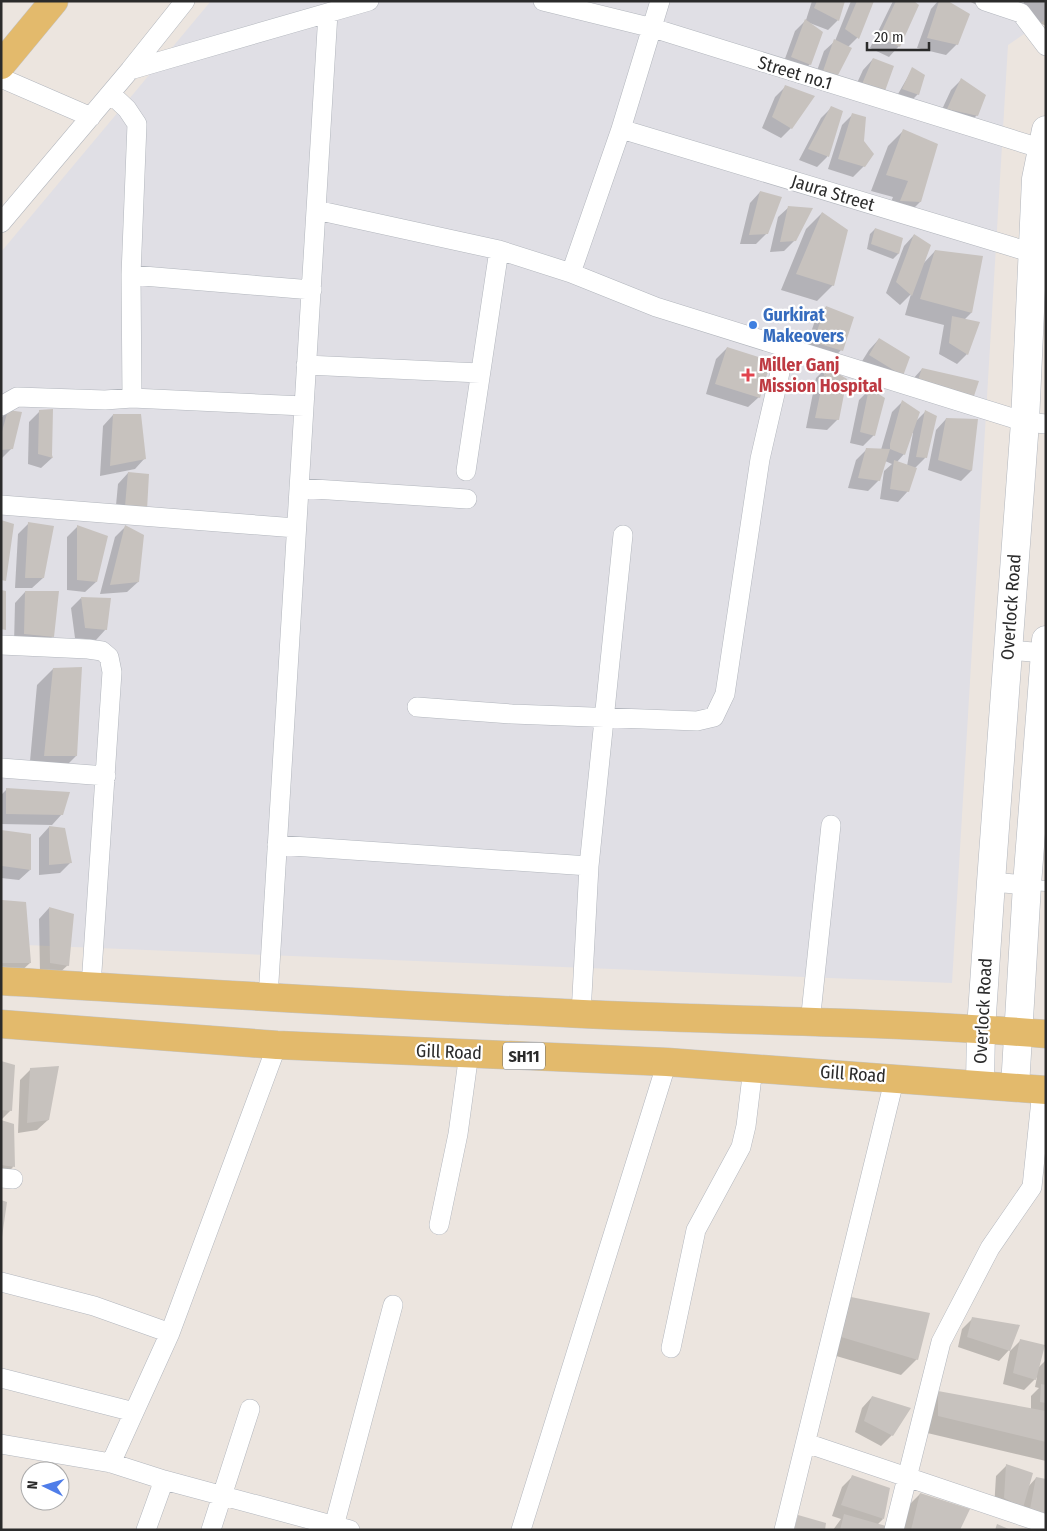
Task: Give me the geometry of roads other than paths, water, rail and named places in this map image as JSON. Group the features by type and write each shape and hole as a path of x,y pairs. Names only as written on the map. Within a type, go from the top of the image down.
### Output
{"main road":[{"path":"1,65 54,1"},
{"path":"1,981 268,998 581,1014 981,1029 1046,1034"},
{"name":"Gill Road","path":"1,1024 277,1045 667,1062 895,1077 1044,1090"}],"street":[{"path":"1,223 130,70 185,1"},
{"path":"130,70 369,1"},
{"name":"Street no.1","path":"543,1 653,28 1044,143"},
{"path":"571,273 621,128 660,1"},
{"path":"985,1 1022,7 1046,46"},
{"path":"268,998 328,13"},
{"path":"1,78 91,117"},
{"path":"110,94 128,109 137,124 131,275 132,398"},
{"name":"Jaura Street","path":"621,128 1038,255"},
{"name":"Overlock Road","path":"980,1084 981,1029 1008,650 1035,423 1038,255 1036,179 1044,143"},
{"path":"316,210 499,250 571,273 656,307 1035,423"},
{"path":"466,471 499,250"},
{"path":"131,275 312,290"},
{"path":"417,707 512,714 706,721 714,717 725,694 760,459 786,346"},
{"path":"306,365 480,373"},
{"path":"1,406 17,397 105,400 132,398 304,406"},
{"path":"299,488 467,500"},
{"path":"1,505 296,528"},
{"path":"581,1014 589,866 623,535"},
{"name":"Overlock Road","path":"1015,1087 1018,1032 1036,885 1046,640"},
{"path":"1,650 1,645 88,649 102,651 109,656 112,672 91,986"},
{"path":"1008,650 1045,653"},
{"path":"1,768 106,776"},
{"path":"810,1023 831,825"},
{"path":"277,844 589,866"},
{"path":"991,882 1036,885"},
{"path":"111,1463 170,1332 277,1045"},
{"path":"439,1226 458,1134 469,1053"},
{"path":"521,1530 667,1062"},
{"path":"671,1348 696,1230 741,1146 746,1126 753,1068"},
{"path":"784,1530 895,1077"},
{"path":"894,1530 941,1342 990,1248 1032,1186 1044,1090"},
{"path":"1,1282 94,1306 170,1332"},
{"path":"1,1444 111,1463 164,1480 339,1528 393,1305"},
{"path":"1,1378 134,1412"},
{"path":"211,1530 250,1410"},
{"path":"806,1443 1046,1524"},
{"path":"146,1530 164,1480"}],"place":[{"name":"Gurkirat Makeovers","path":"753,325"},
{"name":"Miller Ganj Mission Hospital","path":"748,375"}]}
